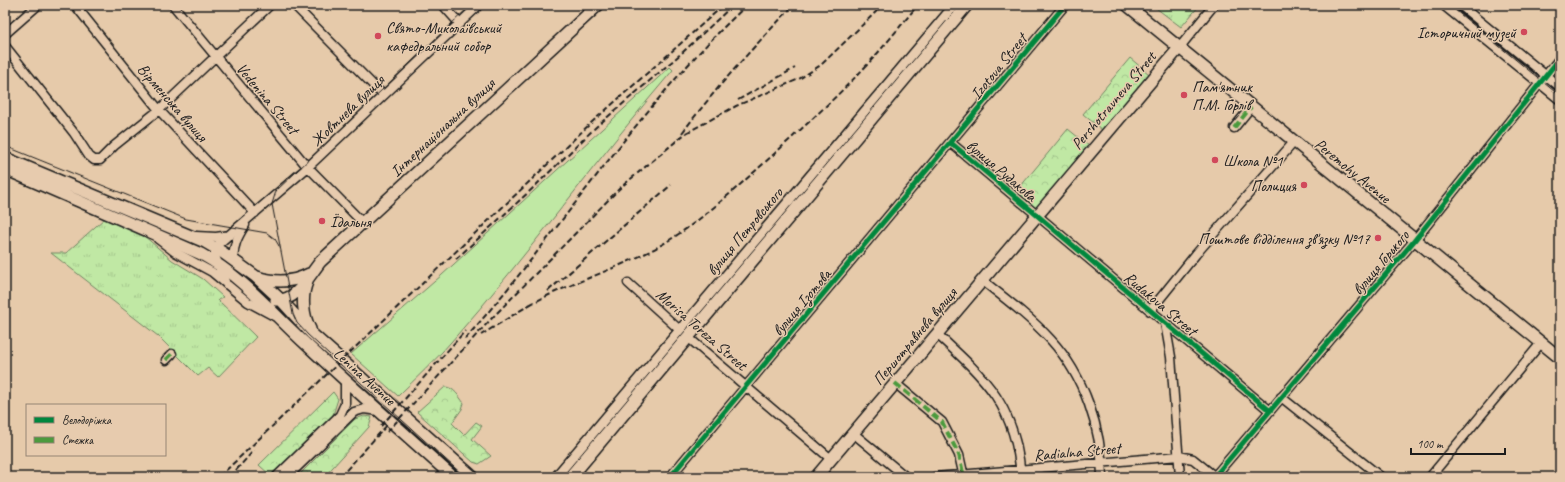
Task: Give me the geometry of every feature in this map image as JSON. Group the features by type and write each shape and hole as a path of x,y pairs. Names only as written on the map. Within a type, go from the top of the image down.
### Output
{"main road":[{"name":"Інтернаціональна вулиця","path":"281,300 296,294 310,274 362,222 598,5"},
{"name":"вулиця Петровського","path":"571,477 684,334 956,5"},
{"name":"вулиця Петровського","path":"557,477 684,334 967,5"},
{"name":"Peremohy Avenue","path":"1127,5 1414,241 1560,358"},
{"name":"Pershotravneva Street","path":"1036,216 1179,48"},
{"name":"Lenina Avenue","path":"5,158 188,235 215,248 234,260 255,276 281,300 312,334 473,477"},
{"name":"Lenina Avenue","path":"5,169 202,254 219,265 258,296 345,380 453,477"},
{"name":"Першотравнева вулиця","path":"816,477 1036,216"},
{"name":"Інтернаціональна вулиця","path":"255,276 269,281 294,281 310,274"},
{"name":"Lenina Avenue","path":"310,274 305,286 304,313 312,334"},
{"path":"284,321 280,309 281,300 284,291 294,281"},
{"path":"258,296 281,300"}],"street":[{"path":"5,34 38,5"},
{"name":"Вірменська вулиця","path":"74,5 159,110 252,216"},
{"name":"Vedenina Street","path":"173,5 308,167 362,222"},
{"path":"5,46 59,114 89,156 94,160 100,160 114,146 159,110 214,56 270,5"},
{"path":"294,5 383,95"},
{"path":"443,5 460,23"},
{"name":"Жовтнева вулиця","path":"215,248 233,234 308,167 479,5"},
{"name":"Izotova Street","path":"951,143 1065,5"},
{"name":"Pershotravneva Street","path":"1179,48 1214,5"},
{"path":"1444,5 1560,100"},
{"path":"1460,5 1560,87"},
{"name":"вулиця Горького","path":"1214,477 1269,410 1414,241 1560,58"},
{"path":"1234,128 1251,107"},
{"path":"1150,311 1196,254 1294,142"},
{"name":"вулиця Рудакова","path":"951,143 1036,216"},
{"name":"вулиця Ізотова","path":"670,477 951,143"},
{"path":"234,260 233,253 235,244 252,216"},
{"name":"Rudakova Street","path":"1036,216 1269,410"},
{"path":"146,230 175,252 212,272 255,307 284,321"},
{"path":"188,235 216,237 233,234"},
{"path":"215,248 215,256 226,284"},
{"path":"982,280 1023,313 1051,340 1064,356 1087,399 1099,436 1102,477"},
{"name":"Morisa Toreza Street","path":"628,283 684,334 831,459"},
{"name":"Rudakova Street","path":"1165,323 1171,357 1180,477"},
{"path":"936,334 975,369 988,383 1007,416 1014,436 1020,473"},
{"path":"1430,477 1541,342"},
{"path":"276,477 340,414 345,404 345,380"},
{"path":"895,383 942,422 959,455 964,476"},
{"path":"1281,397 1381,477"},
{"path":"286,477 354,412 364,409 381,412"},
{"path":"853,433 906,477"},
{"name":"Radialna Street","path":"935,477 1020,473 1102,462 1179,456 1193,459 1214,477"}],"green space":[{"path":"1152,5 1200,5 1181,27"},
{"path":"1130,58 1149,74 1102,130 1083,114"},
{"path":"670,67 673,70 480,309 432,363 398,396 351,354 442,275"},
{"path":"1068,129 1089,146 1035,210 1015,193"},
{"path":"105,218 143,235 172,260 203,279 223,297 218,300 256,337 218,377 208,368 198,376 158,336 51,253 66,253"},
{"path":"445,387 454,390 464,403 462,409 452,423 464,435 476,422 482,426 472,439 491,456 479,464 473,462 417,412"},
{"path":"333,392 338,399 332,418 271,476 259,465"},
{"path":"364,416 372,417 369,427 324,477 297,477 355,419"}],"tram line":[{"path":"465,477 308,335 297,323 293,314 272,204 276,191 471,5"},
{"path":"562,477 960,5"},
{"path":"1449,5 1560,96"},
{"path":"5,146 186,219 267,233 275,239 279,246"}],"railway":[{"path":"219,477 591,123 724,5"},
{"path":"456,259 532,189 596,127 683,52 733,5"},
{"path":"465,339 535,255 636,125 708,43 747,5"},
{"path":"682,133 708,100 764,36 794,5"},
{"path":"387,432 493,317 621,187 686,133 736,106 799,79 821,65 883,5"},
{"path":"529,305 564,288 637,258 671,239 695,222 740,185 802,129 872,59 918,5"},
{"path":"738,100 795,68"},
{"path":"548,291 671,185"},
{"path":"481,335 534,302"},
{"path":"381,426 465,331"},
{"path":"340,477 388,424"},
{"path":"230,477 254,450"}],"marked path":[{"path":"1234,128 1251,107"},
{"path":"166,360 172,354"},
{"path":"895,383 942,422 959,455 964,477"}],"cycle path":[{"path":"670,477 1065,5"},
{"path":"1214,477 1414,241 1560,58"},
{"path":"951,143 1269,410"}],"place":[{"name":"Історичний музей","path":"1524,32"},
{"name":"Свято-Миколаївський кафедральний собор","path":"378,36"},
{"name":"Пам'ятник П.М. Горлів","path":"1184,95"},
{"name":"Школа №1","path":"1215,160"},
{"name":"Полиция","path":"1304,185"},
{"name":"Їдальня","path":"322,221"},
{"name":"Поштове відділення зв'язку №17","path":"1378,238"}]}
